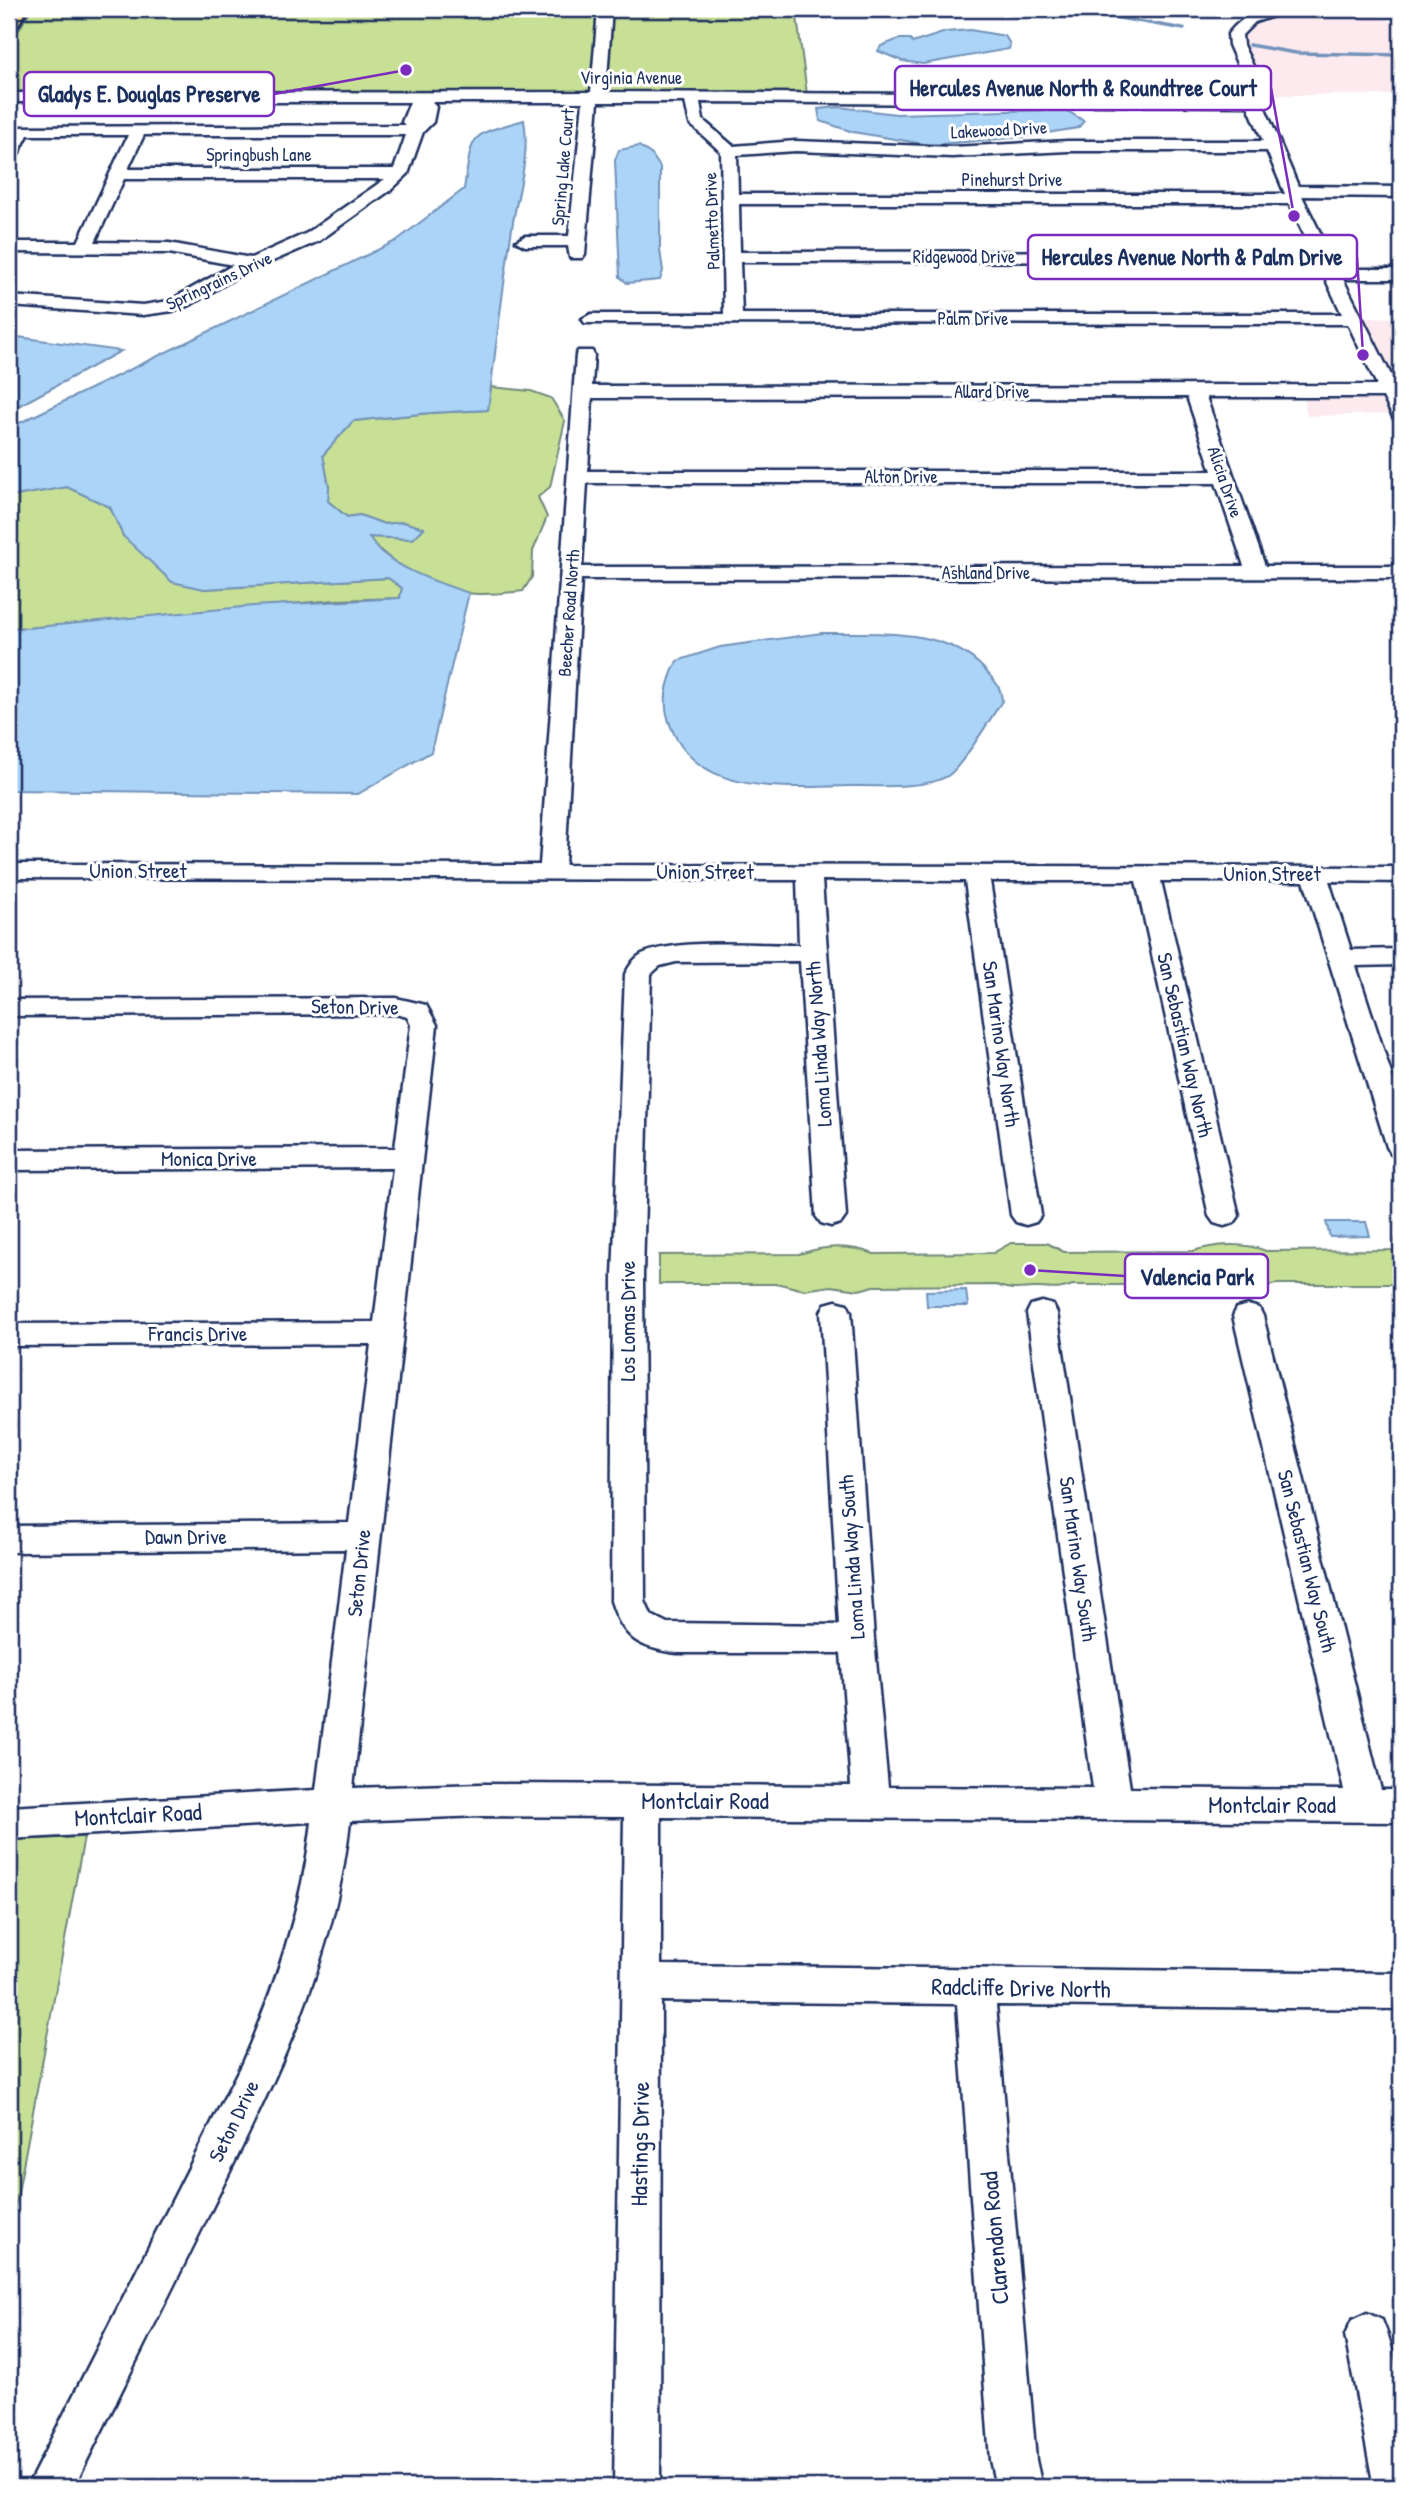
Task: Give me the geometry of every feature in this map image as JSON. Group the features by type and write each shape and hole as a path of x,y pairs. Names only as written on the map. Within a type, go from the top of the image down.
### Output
{"main road":[{"path":"9,24 18,9"}],"street":[{"name":"Spring Lake Court","path":"525,241 577,247 605,9"},
{"path":"1221,28 1230,19 1252,9"},
{"path":"1254,101 1258,93 1236,45 1235,34 1250,19 1281,9"},
{"path":"1219,45 1242,93 1254,101 1293,195 1354,319 1395,391 1401,415"},
{"name":"Virginia Avenue","path":"9,97 1115,97 1254,101"},
{"path":"400,174 416,130 425,122 428,107 422,97"},
{"name":"Palmetto Drive","path":"692,97 695,121 729,151 733,319"},
{"path":"9,157 23,130 416,130"},
{"path":"84,248 138,130"},
{"name":"Lakewood Drive","path":"729,151 796,146 860,146 951,152 1056,146 1271,146"},
{"name":"Springbush Lane","path":"118,174 400,174"},
{"name":"Springrains Drive","path":"9,301 128,310 160,309 184,301 230,273 313,237 400,174"},
{"name":"Pinehurst Drive","path":"729,199 1401,192"},
{"path":"9,247 169,248 253,264"},
{"name":"Ridgewood Drive","path":"732,257 1323,256"},
{"path":"1332,274 1401,274"},
{"name":"Palm Drive","path":"591,319 1354,319"},
{"name":"Beecher Road North","path":"552,871 585,355"},
{"name":"Allard Drive","path":"583,392 1395,391"},
{"name":"Alicia Drive","path":"1195,392 1257,573"},
{"name":"Alton Drive","path":"578,477 1224,477"},
{"name":"Ashland Drive","path":"572,573 1401,572"},
{"name":"Union Street","path":"9,871 1401,874"},
{"name":"Loma Linda Way North","path":"809,873 812,953 831,1216"},
{"name":"San Marino Way North","path":"976,873 1026,1215"},
{"name":"San Sebastian Way North","path":"1147,874 1224,1216"},
{"path":"1314,874 1401,1147"},
{"name":"Los Lomas Drive","path":"812,953 664,955 643,966 638,974 628,1276 628,1601 632,1617 641,1629 657,1636 677,1639 857,1639"},
{"path":"1340,958 1401,957"},
{"name":"Seton Drive","path":"9,1008 408,1008 417,1011 424,1025 326,1865 307,1945 285,2010 256,2077 50,2487"},
{"name":"Monica Drive","path":"9,1160 409,1158"},
{"name":"Loma Linda Way South","path":"836,1312 857,1639 871,1802"},
{"name":"San Marino Way South","path":"1042,1313 1114,1804"},
{"name":"San Sebastian Way South","path":"1248,1316 1383,1805"},
{"name":"Francis Drive","path":"9,1335 387,1333"},
{"name":"Dawn Drive","path":"9,1539 363,1536"},
{"name":"Montclair Road","path":"9,1823 333,1805 481,1800 1383,1805"},
{"name":"Hastings Drive","path":"637,2487 643,1801"},
{"name":"Radcliffe Drive North","path":"642,1983 1401,1991"},
{"name":"Clarendon Road","path":"975,1988 1013,2460 1019,2487"},
{"path":"1367,2335 1397,2487"}],"shaded area":[{"path":"1291,9 1364,9 1401,26 1401,95 1263,95 1240,39 1243,30 1275,13"},
{"path":"1360,317 1401,318 1401,387 1395,388"},
{"path":"1303,395 1384,395 1394,414 1307,416"}],"green space":[{"path":"31,9 796,9 807,94 9,93 9,47"},
{"path":"491,387 531,391 551,398 565,421 550,487 538,497 547,517 533,551 532,577 523,591 474,594 441,585 413,572 377,547 369,537 412,539 423,528 403,522 384,524 360,515 347,517 328,501 329,487 323,455 353,421 488,410"},
{"path":"67,487 110,507 123,536 204,589 388,578 402,588 400,598 335,600 27,628 9,627 9,497"},
{"path":"1401,1235 1401,1284 1276,1284 1239,1288 1202,1285 1073,1285 1057,1289 1015,1289 996,1285 874,1286 859,1290 831,1286 804,1290 780,1284 659,1284 659,1255 799,1254 836,1247 874,1254 993,1253 1011,1243 1047,1243 1064,1252 1193,1251 1230,1245 1249,1246 1266,1251 1396,1250 1395,1240"},
{"path":"84,1837 12,2225 9,2225 9,1840"}],"water":[{"path":"970,30 1005,36 1010,44 1009,49 923,64 902,61 878,51 881,46 899,39 910,39 912,43 946,32"},
{"path":"839,107 896,114 1049,110 1069,112 1084,121 1078,128 1022,137 930,145 853,132 820,121 818,109"},
{"path":"524,120 525,158 509,245 488,410 353,421 323,455 329,487 328,501 347,517 360,515 384,524 403,522 424,528 413,539 369,537 387,557 414,572 469,593 431,752 358,794 9,790 9,627 27,628 253,606 400,598 402,588 388,578 204,589 172,582 123,536 110,507 67,487 9,497 9,428 396,241 464,189 469,156 476,139 492,129"},
{"path":"639,146 652,155 660,167 660,250 663,271 660,280 627,283 620,277 615,160 619,150"},
{"path":"18,337 121,351 9,411 9,347"},
{"path":"822,633 909,635 950,646 969,656 985,670 999,688 1002,701 955,770 928,783 901,786 799,787 747,783 723,777 702,766 684,750 671,727 666,710 668,686 677,661 720,647"},
{"path":"1326,1222 1366,1222 1370,1236 1330,1237"},
{"path":"966,1290 968,1306 927,1306 926,1291"}],"waterway":[{"path":"1067,9 1184,29"},
{"path":"1249,45 1296,53 1401,55"}],"place":[{"name":"Gladys E. Douglas Preserve","path":"406,70"},
{"name":"Hercules Avenue North & Roundtree Court","path":"1294,216"},
{"name":"Hercules Avenue North & Palm Drive","path":"1363,355"},
{"name":"Valencia Park","path":"1030,1270"}]}
